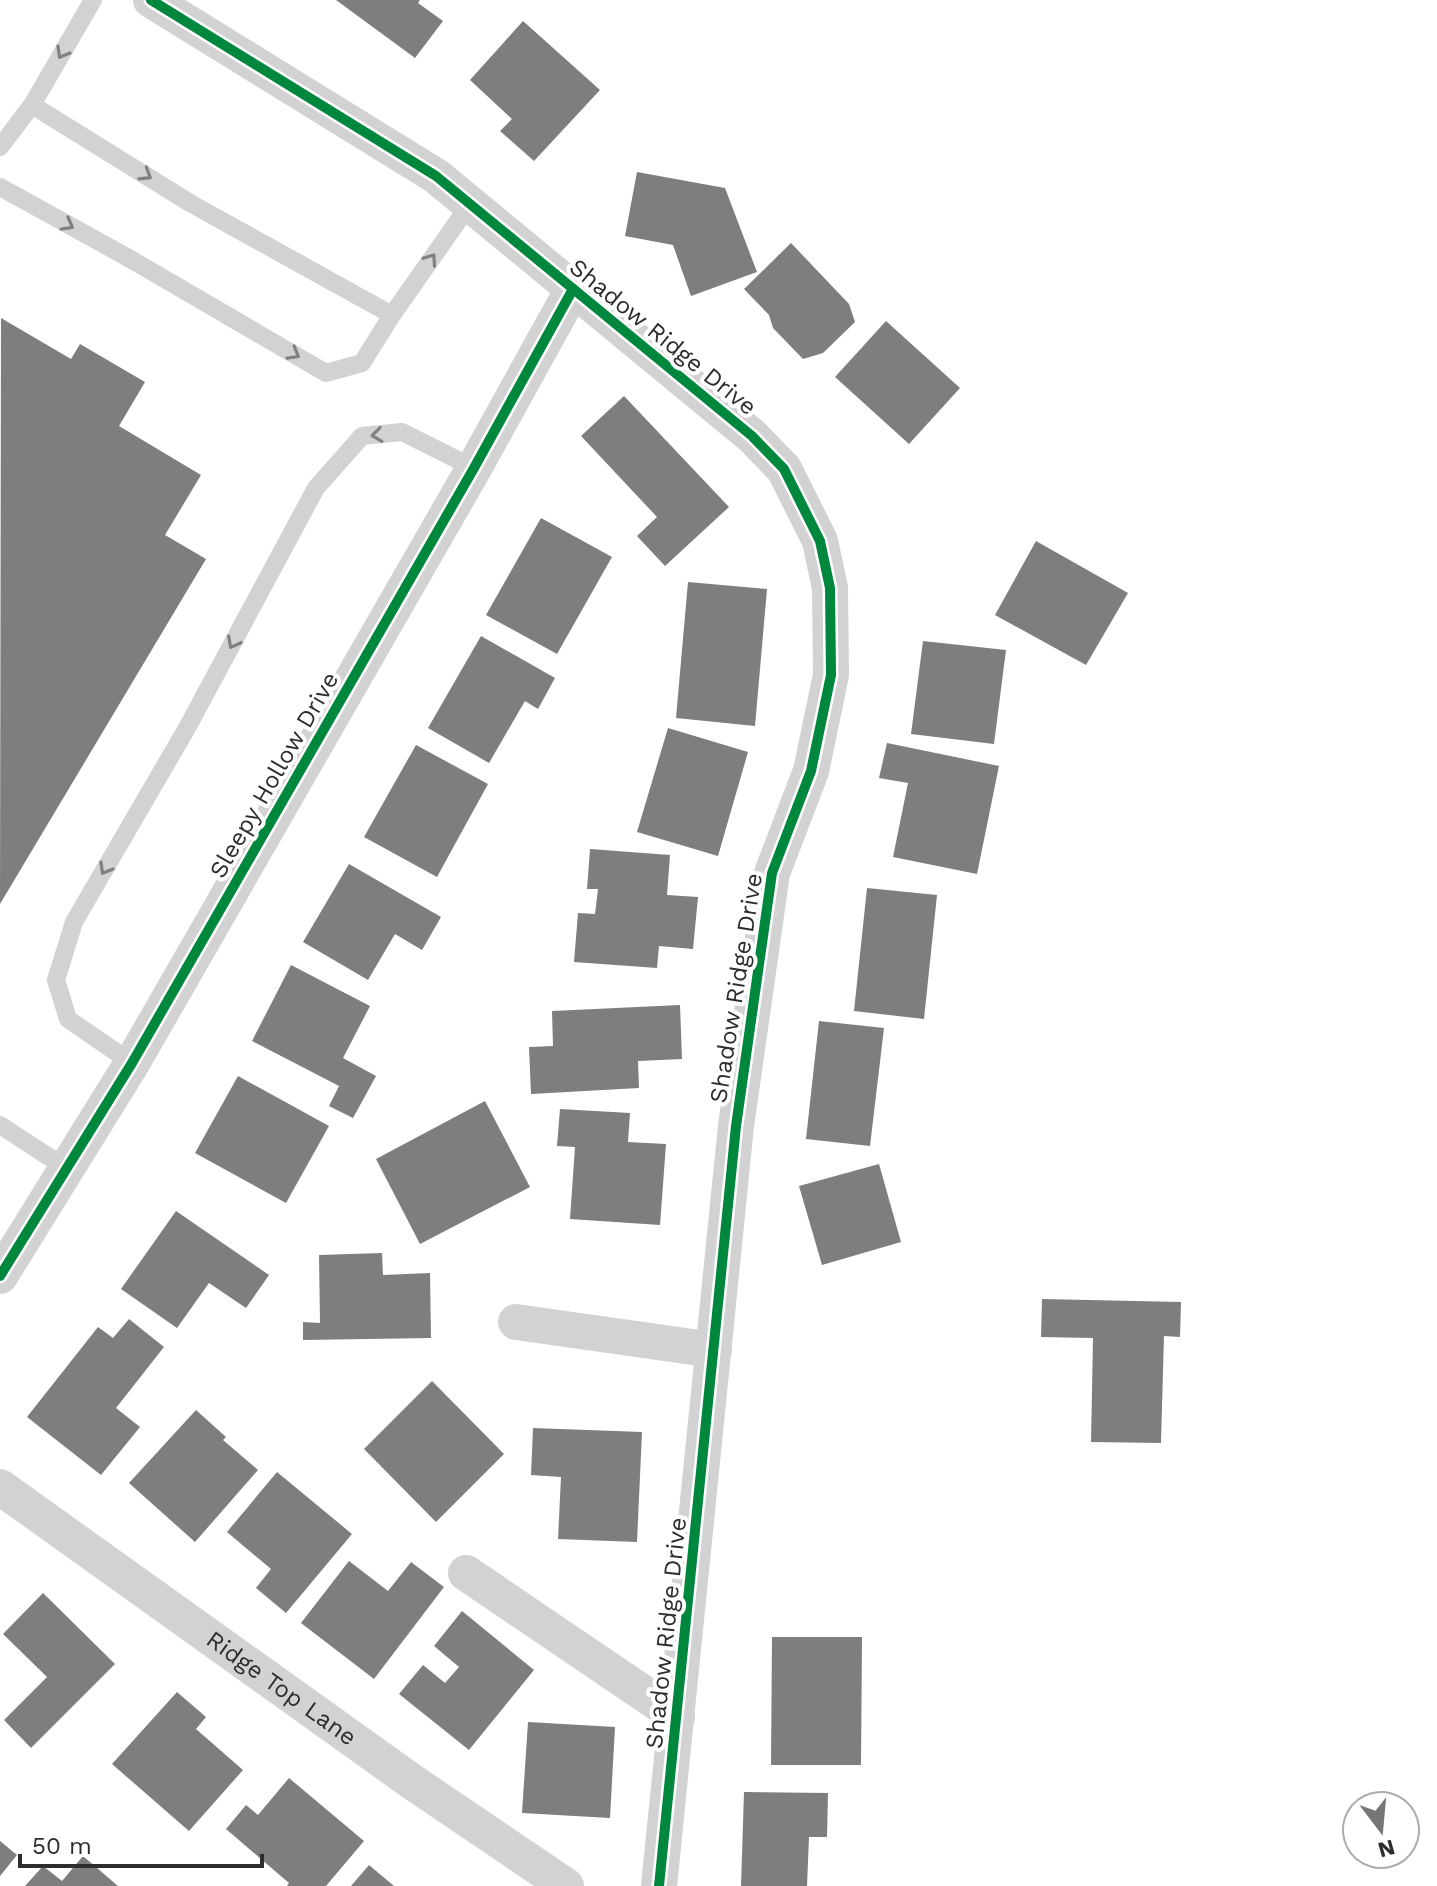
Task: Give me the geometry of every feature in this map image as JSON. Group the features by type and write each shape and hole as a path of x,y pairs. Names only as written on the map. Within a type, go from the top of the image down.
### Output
{"street":[{"name":"Shadow Ridge Drive","path":"151,0 436,176 752,436 784,469 820,541 830,588 831,675 811,771 772,873 736,1126 659,1886"},
{"name":"Sleepy Hollow Drive","path":"0,1276 132,1063 474,468 573,289"},
{"path":"516,1322 714,1350"},
{"name":"Ridge Top Lane","path":"0,1487 411,1781 566,1886"},
{"path":"466,1573 677,1716"}],"lane":[{"path":"0,147 32,105 93,0"},
{"path":"32,105 190,203 392,315"},
{"path":"0,187 326,373 362,363 470,204"},
{"path":"132,1063 68,1019 56,980 74,922 187,728 316,488 362,436 402,432 474,468"},
{"path":"0,1125 66,1168"}],"building":[{"path":"336,0 420,0 418,3 443,21 415,58"},
{"path":"523,21 600,90 534,161 500,131 512,119 470,80"},
{"path":"637,172 725,188 757,272 691,296 673,245 625,236"},
{"path":"791,243 849,304 855,322 823,353 803,359 773,328 769,315 744,289"},
{"path":"1,318 71,359 80,344 145,382 119,426 201,475 165,535 206,559 0,904"},
{"path":"886,321 960,388 909,444 835,377"},
{"path":"624,396 729,507 665,566 637,536 657,517 581,436"},
{"path":"541,518 612,557 557,654 486,615"},
{"path":"1036,541 1128,593 1086,665 995,615"},
{"path":"688,582 767,589 755,726 676,718"},
{"path":"481,636 555,678 538,709 525,701 489,763 428,728"},
{"path":"923,641 1006,650 994,744 911,734"},
{"path":"668,728 748,752 718,856 637,832"},
{"path":"887,743 999,766 977,874 893,857 908,783 879,778"},
{"path":"416,745 488,784 437,877 364,837"},
{"path":"590,849 670,855 667,895 698,897 693,949 659,946 657,968 574,962 578,913 595,914 598,889 587,889"},
{"path":"349,864 441,917 422,950 395,934 368,980 303,942"},
{"path":"867,888 937,895 924,1019 854,1011"},
{"path":"291,965 370,1006 343,1058 376,1076 353,1118 329,1106 339,1086 252,1041"},
{"path":"680,1005 682,1059 638,1061 639,1088 531,1094 529,1047 553,1046 552,1011"},
{"path":"819,1021 884,1028 870,1146 806,1139"},
{"path":"238,1076 329,1126 286,1203 195,1153"},
{"path":"485,1101 530,1187 420,1244 376,1159"},
{"path":"560,1109 630,1113 628,1142 666,1144 660,1225 570,1219 575,1147 557,1146"},
{"path":"879,1164 901,1242 822,1265 799,1186"},
{"path":"176,1211 269,1275 246,1308 209,1283 177,1328 121,1289"},
{"path":"382,1253 383,1275 430,1273 431,1338 303,1340 303,1322 320,1323 319,1255"},
{"path":"1042,1299 1181,1302 1180,1337 1164,1336 1161,1443 1091,1442 1093,1338 1041,1337"},
{"path":"129,1319 164,1347 116,1408 140,1427 101,1475 27,1417 98,1327 113,1338"},
{"path":"432,1381 504,1454 436,1522 364,1449"},
{"path":"196,1410 226,1437 223,1440 258,1470 195,1542 129,1483"},
{"path":"533,1428 642,1432 637,1542 558,1539 561,1477 531,1475"},
{"path":"277,1472 352,1534 286,1613 256,1588 271,1569 227,1532"},
{"path":"349,1561 388,1591 411,1562 444,1587 374,1679 301,1623"},
{"path":"43,1593 115,1664 31,1748 4,1720 47,1677 3,1634"},
{"path":"462,1611 534,1670 469,1750 399,1694 423,1665 445,1683 459,1667 434,1646"},
{"path":"772,1637 862,1637 861,1765 771,1765"},
{"path":"177,1692 206,1717 196,1729 243,1770 189,1831 112,1764"},
{"path":"528,1722 615,1727 610,1818 522,1813"},
{"path":"289,1778 364,1841 326,1886 287,1886 289,1883 226,1829 246,1805 258,1815"},
{"path":"744,1792 828,1793 827,1837 809,1837 807,1886 741,1886"},
{"path":"0,1841 17,1855 0,1876"},
{"path":"83,1856 118,1886 25,1886 43,1866 62,1881"},
{"path":"369,1865 394,1886 351,1886"}],"cycle path":[{"path":"151,0 436,176 752,436 784,469 820,541 830,588 831,675 811,771 772,873 736,1126 659,1886"},
{"path":"0,1276 132,1063 474,468 573,289"}]}
